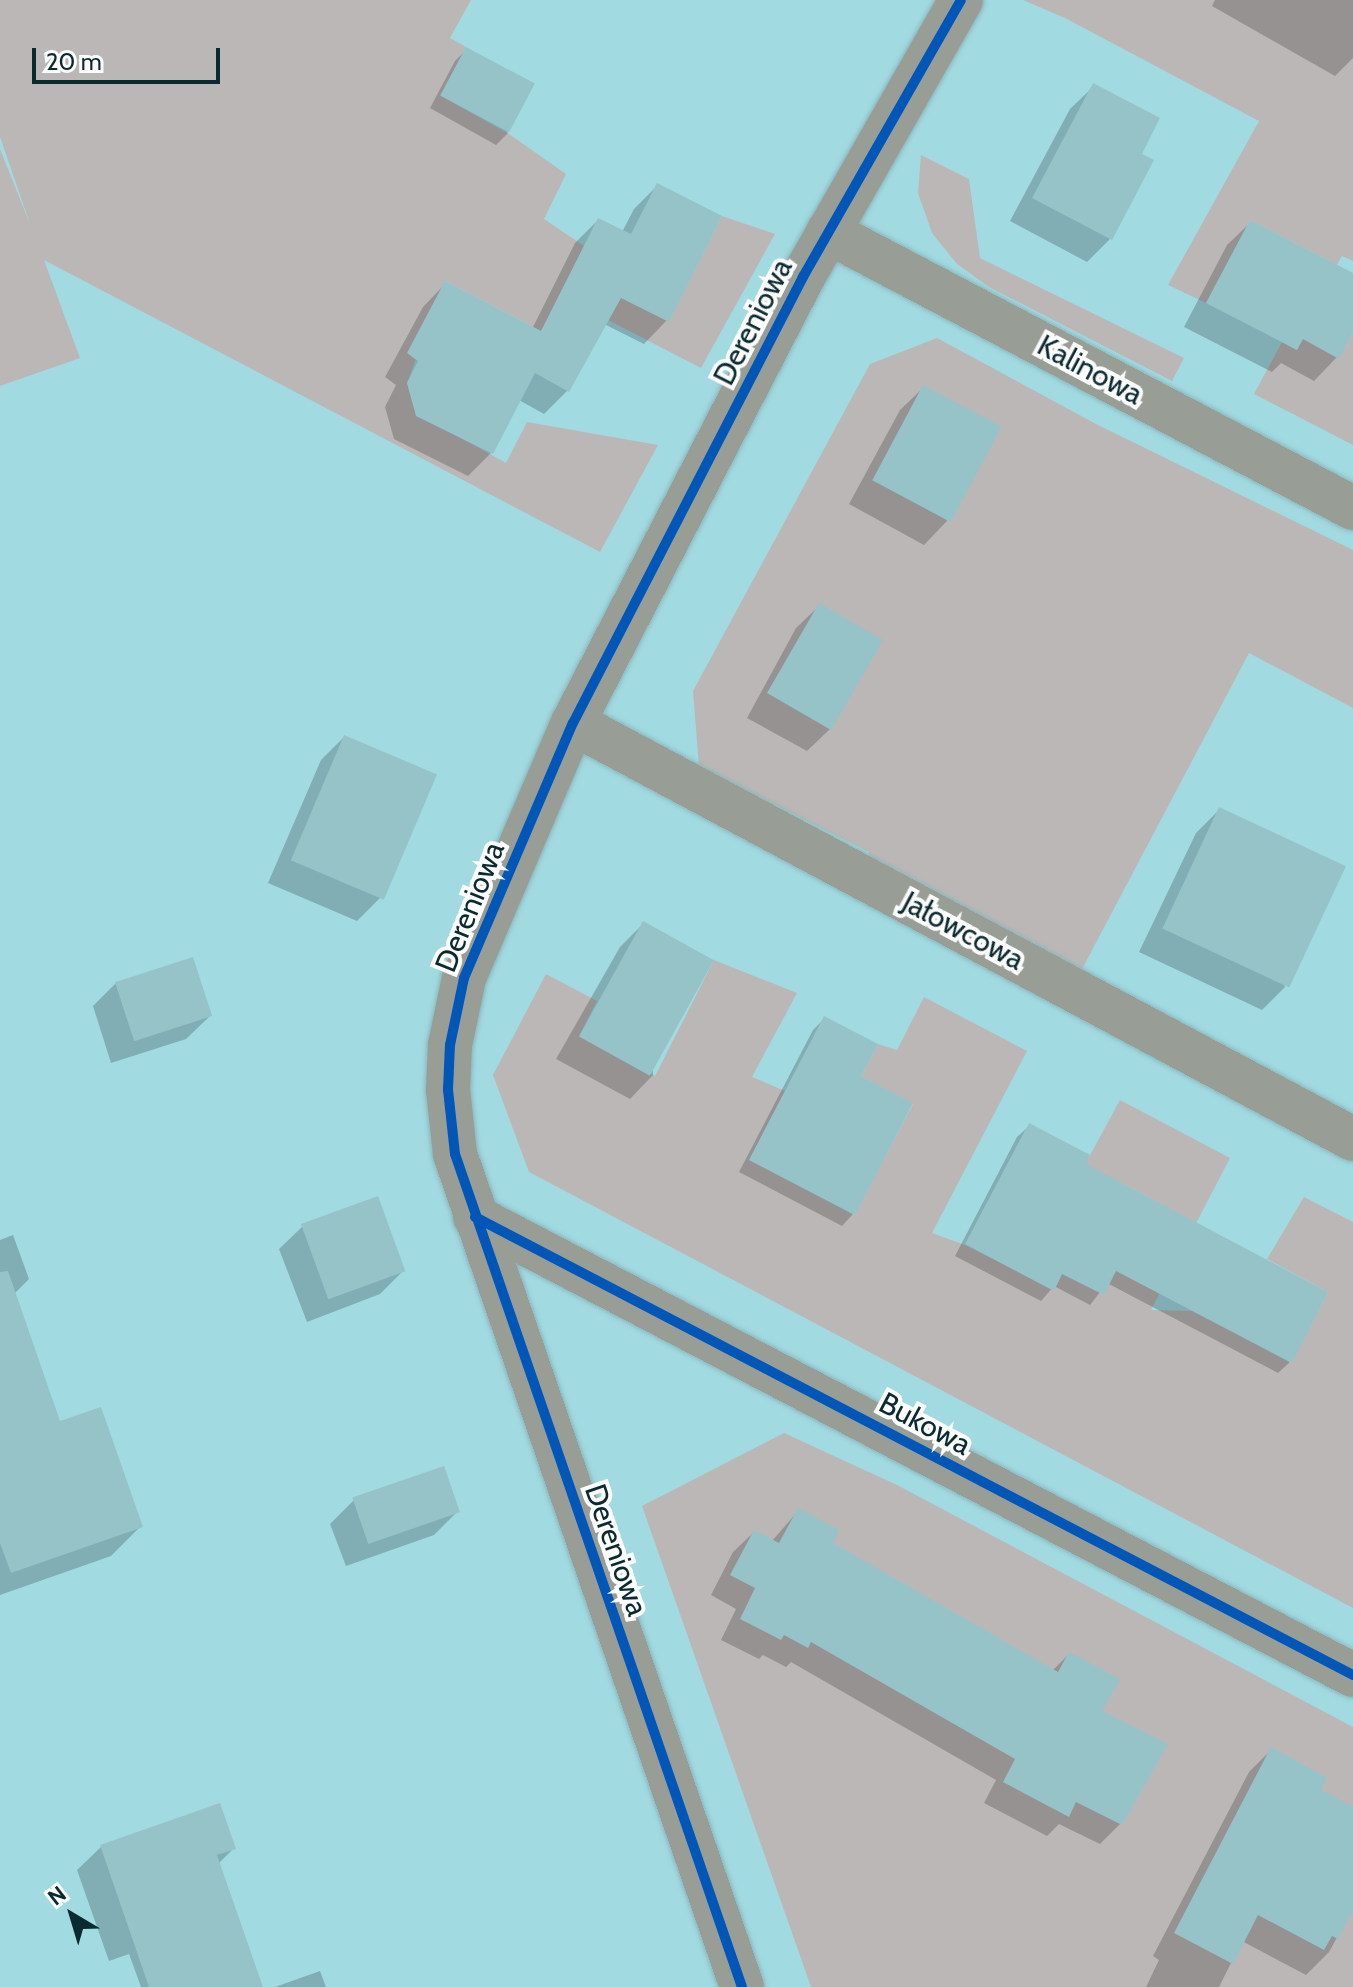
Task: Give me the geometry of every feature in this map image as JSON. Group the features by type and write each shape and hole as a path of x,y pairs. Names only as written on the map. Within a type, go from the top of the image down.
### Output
{"street":[{"name":"Dereniowa","path":"742,1987 455,1154 448,1090 450,1045 464,978 573,723 828,232 961,0"},
{"name":"Kalinowa","path":"828,232 1353,508"},
{"name":"Jałowcowa","path":"573,723 1353,1139"},
{"name":"Bukowa","path":"475,1217 1353,1675"}],"shaded area":[{"path":"0,0 471,0 450,38 466,47 441,96 509,134 566,174 544,219 584,246 571,273 669,321 722,216 775,234 701,368 606,319 589,356 445,281 407,383 416,413 506,463 527,422 658,445 600,552 44,260 80,358 0,386 0,149 30,224 0,137"},
{"path":"1023,0 1353,0 1353,261 1342,256 1337,265 1250,220 1206,303 1168,285 1259,121 1065,18"},
{"path":"921,155 969,179 980,258 1184,358 1172,381 989,287 957,264 932,233 918,193"},
{"path":"1353,332 1353,445 1254,394 1282,342 1296,350 1303,339 1339,358"},
{"path":"937,338 1096,424 1353,550 1353,708 1249,653 1080,973 868,858 869,852 699,767 693,691 870,364"},
{"path":"714,960 797,993 752,1077 785,1091 749,1160 854,1215 913,1104 861,1076 878,1044 897,1050 924,997 1027,1051 932,1233 965,1245 1054,1290 1062,1274 1117,1268 1154,1200 1120,1182 1082,1170 1120,1100 1230,1158 1151,1310 1192,1311 1291,1363 1328,1292 1267,1259 1304,1197 1353,1222 1353,1608 529,1172 493,1075 546,974 597,1001 579,1036 655,1076"},
{"path":"784,1433 897,1485 1353,1727 1353,1987 811,1987 642,1506"}],"building":[{"path":"466,47 535,84 509,132 440,96"},
{"path":"1093,83 1160,118 1142,154 1154,160 1112,240 1032,198"},
{"path":"657,183 722,216 669,322 621,298 569,392 535,373 493,454 416,416 407,383 418,361 407,353 445,281 541,331 598,218 631,234"},
{"path":"1250,220 1353,273 1353,332 1339,359 1303,339 1297,350 1206,303"},
{"path":"923,385 1002,427 951,522 872,480"},
{"path":"819,603 883,640 831,730 767,693"},
{"path":"344,735 437,774 384,900 291,860"},
{"path":"1219,807 1346,866 1289,988 1162,928"},
{"path":"643,921 714,960 650,1076 579,1036"},
{"path":"193,957 212,1016 134,1041 115,982"},
{"path":"824,1016 878,1044 861,1076 913,1103 855,1215 749,1160"},
{"path":"1029,1123 1090,1155 1086,1164 1328,1292 1292,1363 1116,1271 1104,1295 1062,1274 1054,1291 965,1244"},
{"path":"378,1196 405,1271 328,1299 301,1224"},
{"path":"8,1271 60,1421 101,1407 143,1527 11,1573 0,1543 0,1272"},
{"path":"444,1466 460,1512 368,1544 352,1498"},
{"path":"798,1508 839,1530 833,1543 1058,1672 1069,1652 1120,1679 1102,1711 1168,1744 1122,1825 1076,1802 1069,1817 1003,1782 1015,1759 811,1642 808,1648 784,1635 781,1640 740,1619 755,1588 730,1575 754,1530 779,1543"},
{"path":"1271,1747 1327,1778 1321,1790 1353,1807 1353,1912 1338,1939 1332,1936 1324,1950 1258,1915 1233,1964 1174,1933"},
{"path":"220,1803 236,1849 217,1855 263,1987 149,1987 100,1845"}],"cycle path":[{"path":"742,1987 455,1154 448,1090 450,1045 464,978 573,723 803,277 961,0"},
{"path":"475,1217 1353,1675"}]}
